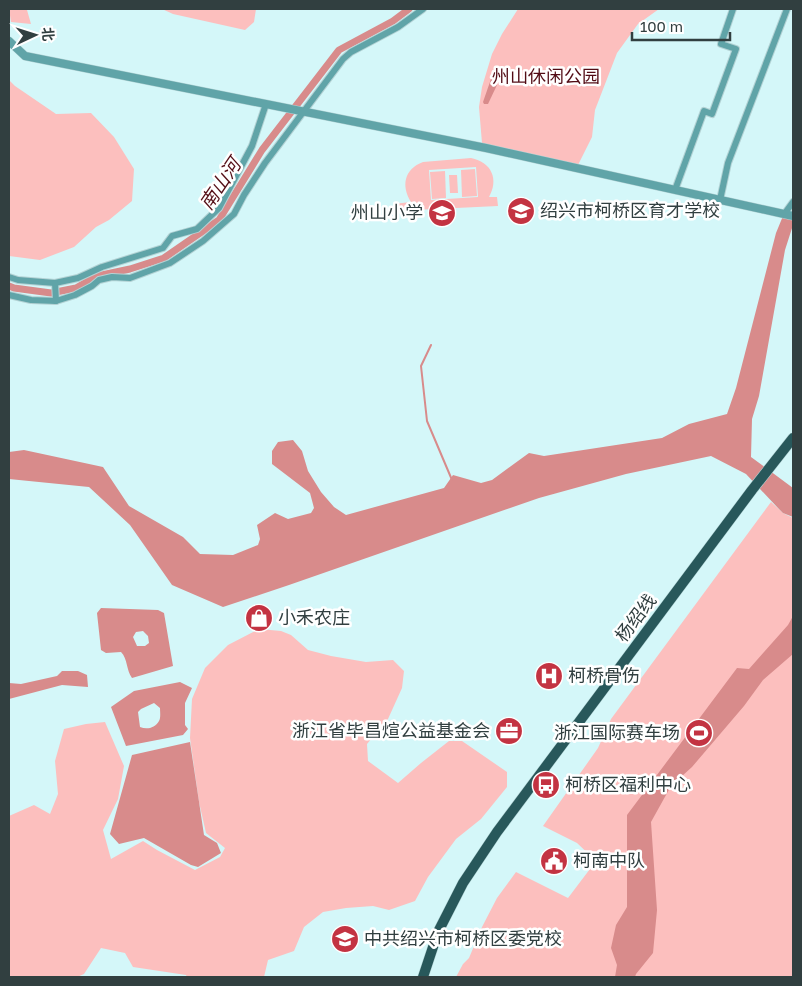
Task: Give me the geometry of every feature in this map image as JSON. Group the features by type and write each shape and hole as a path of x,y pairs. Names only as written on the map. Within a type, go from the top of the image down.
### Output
{"main road":[{"name":"杨绍线","path":"425,975 438,932 462,883 497,832 752,490 793,438"}],"street":[{"path":"9,295 32,300 56,301 75,295 100,280 112,277 130,278 170,263 203,241 234,214 265,163 343,58 398,27 423,9"},
{"path":"675,190 704,111 712,114 736,50 721,44 734,9"},
{"path":"720,200 728,163 787,9"},
{"path":"9,41 25,56 486,148 793,216"},
{"path":"9,277 18,280 55,283 78,278 102,267 163,248 172,236 197,229 219,208 252,146 266,104"},
{"path":"785,213 793,202"},
{"path":"197,229 203,241"},
{"path":"55,283 56,301"}],"green space":[{"path":"9,9 28,9 31,24 11,22"},
{"path":"162,9 256,9 254,22 245,30 173,14"},
{"name":"州山休闲公园","path":"518,9 659,9 638,24 617,53 595,110 592,137 578,165 482,143 479,107 482,87 492,54"},
{"path":"9,80 56,114 91,113 114,137 134,169 132,201 109,220 96,227 74,247 40,260 9,256"},
{"path":"471,158 484,163 492,173 493,178 492,191 489,197 497,197 498,206 393,211 393,204 411,202 406,190 406,179 412,169 423,162","holes":["476,167 478,197 431,200 429,170"]},
{"path":"475,169 477,196 462,197 461,170"},
{"path":"445,171 446,198 432,199 430,172"},
{"path":"449,175 457,175 458,193 450,193"},
{"name":"浙江国际赛车场","path":"771,502 783,513 793,518 793,977 456,977 463,964 469,958 497,898 516,872 568,898 596,861 577,843 543,826 598,748 611,719"},
{"path":"259,629 281,631 291,635 308,650 331,656 366,662 393,660 404,671 402,688 388,719 367,744 368,761 398,783 449,741 462,741 507,772 507,787 481,819 456,839 428,877 415,901 389,910 373,906 323,912 304,927 294,951 268,960 264,977 187,977 186,975 133,967 125,953 101,948 84,974 77,977 9,977 9,816 34,805 50,814 58,794 55,761 64,729 105,722 124,766 118,799 103,830 111,859 143,841 195,870 220,857 225,848 206,833 199,802 190,738 192,699 205,668 228,645"}],"shaded area":[{"path":"491,79 495,79 497,85 488,104 484,104 483,102"},
{"path":"783,216 793,220 793,225 785,250 759,396 752,419 751,457 793,488 793,517 783,513 746,474 711,456 626,474 539,498 223,607 172,585 130,525 89,487 9,479 9,452 24,450 103,467 129,506 183,537 200,554 233,555 258,545 260,539 257,525 275,513 288,519 311,513 314,508 310,493 272,464 272,451 278,442 293,440 302,451 308,471 321,492 334,507 346,515 444,488 453,475 481,483 492,480 529,453 544,456 662,438 689,424 727,414 736,388 776,233"},
{"path":"101,608 158,610 164,613 173,666 132,678 121,652 106,653 101,650 97,613","holes":["143,631 148,636 149,643 145,646 137,646 133,637 136,632"]},
{"path":"793,616 793,654 763,680 744,706 692,767 671,786 651,822 657,910 653,953 635,977 615,977 617,965 611,948 616,925 627,907 627,815 737,668 749,669 788,625"},
{"path":"62,671 78,671 87,675 88,687 62,685 9,699 9,683 21,684 57,676"},
{"path":"180,682 192,688 185,703 185,725 188,729 183,735 126,746 111,707 134,691","holes":["154,703 160,708 160,720 153,727 140,727 138,712 141,709"]},
{"path":"190,742 204,835 217,843 221,853 198,867 191,865 144,838 119,844 110,834 132,755"}],"waterway":[{"name":"南山河","path":"9,286 51,293 76,288 97,276 130,269 164,258 219,220 262,150 339,50 393,21 409,9"},
{"path":"431,345 421,366 427,421 452,480"}],"place":[{"name":"绍兴市柯桥区育才学校","path":"521,211"},
{"name":"州山小学","path":"442,213"},
{"name":"小禾农庄","path":"259,618"},
{"name":"柯桥骨伤","path":"549,676"},
{"name":"浙江省毕昌煊公益基金会","path":"509,731"},
{"name":"浙江国际赛车场","path":"699,733"},
{"name":"柯桥区福利中心","path":"546,785"},
{"name":"柯南中队","path":"554,861"},
{"name":"中共绍兴市柯桥区委党校","path":"345,939"}]}
